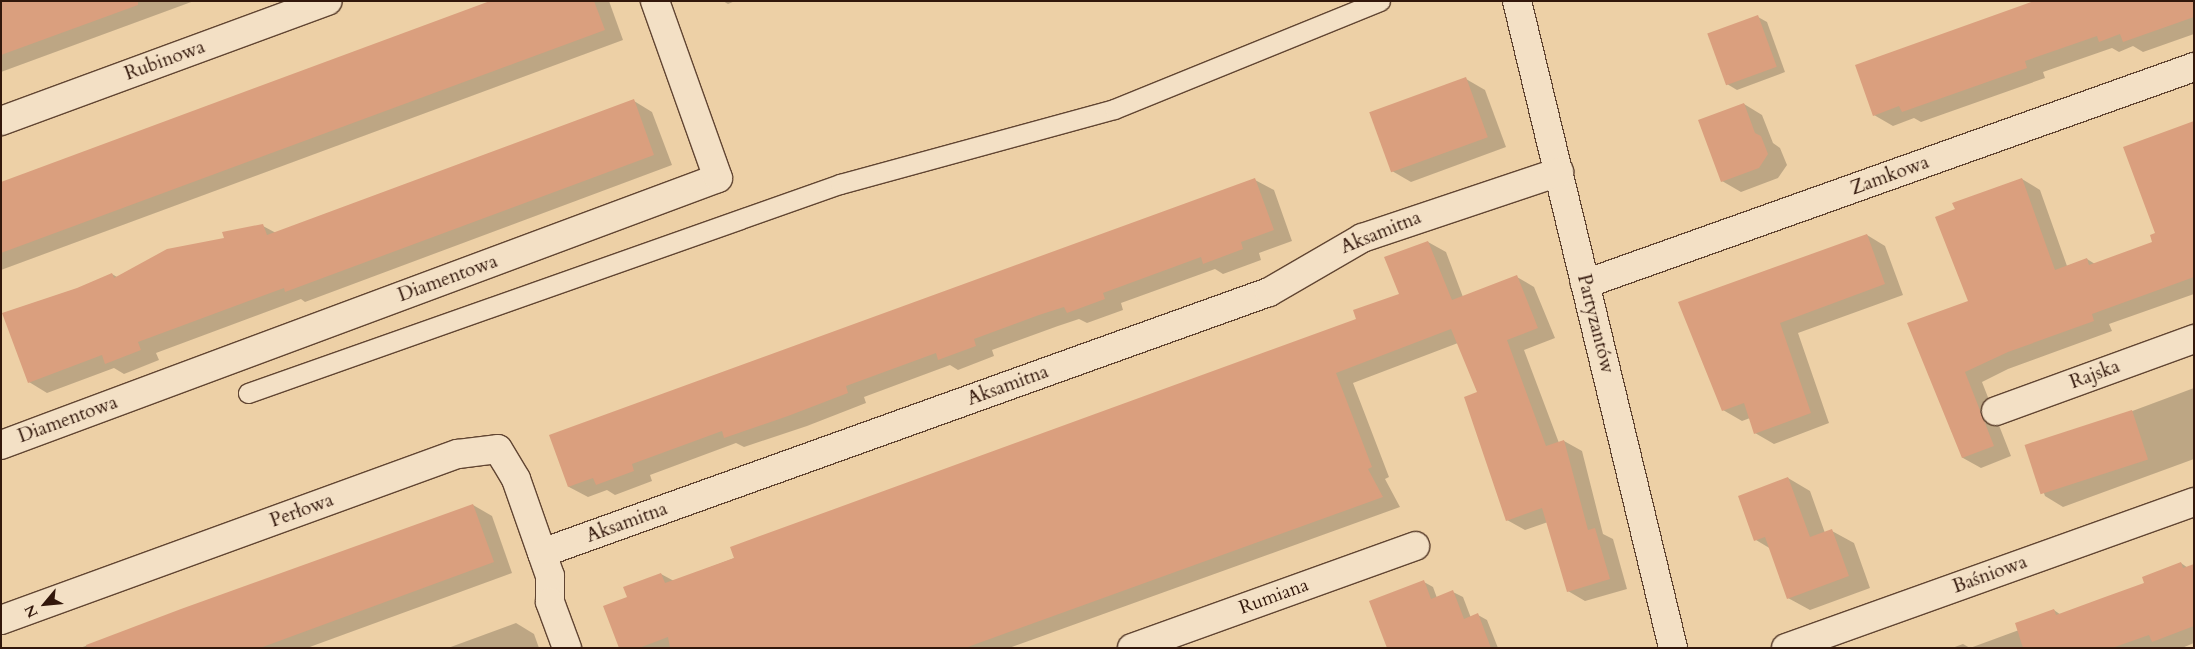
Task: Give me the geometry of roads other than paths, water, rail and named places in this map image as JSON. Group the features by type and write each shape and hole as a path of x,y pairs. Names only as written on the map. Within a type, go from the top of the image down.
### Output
{"street":[{"name":"Rubinowa","path":"1,121 328,1"},
{"name":"Diamentowa","path":"1,445 718,178 655,1"},
{"name":"Partyzantów","path":"1517,1 1586,284 1670,647"},
{"name":"Zamkowa","path":"1586,284 2194,66"},
{"name":"Aksamitna","path":"542,553 1269,292 1362,238 1559,172"},
{"name":"Rajska","path":"1996,411 2194,339"},
{"name":"Perłowa","path":"1,620 458,454 498,449 516,479 542,553"},
{"name":"Baśniowa","path":"1786,648 2194,502"},
{"name":"Rumiana","path":"1132,648 1415,546"},
{"path":"542,553 550,576 550,602 567,648"}],"lane":[{"path":"248,393 840,184 1114,109 1380,1"}]}
